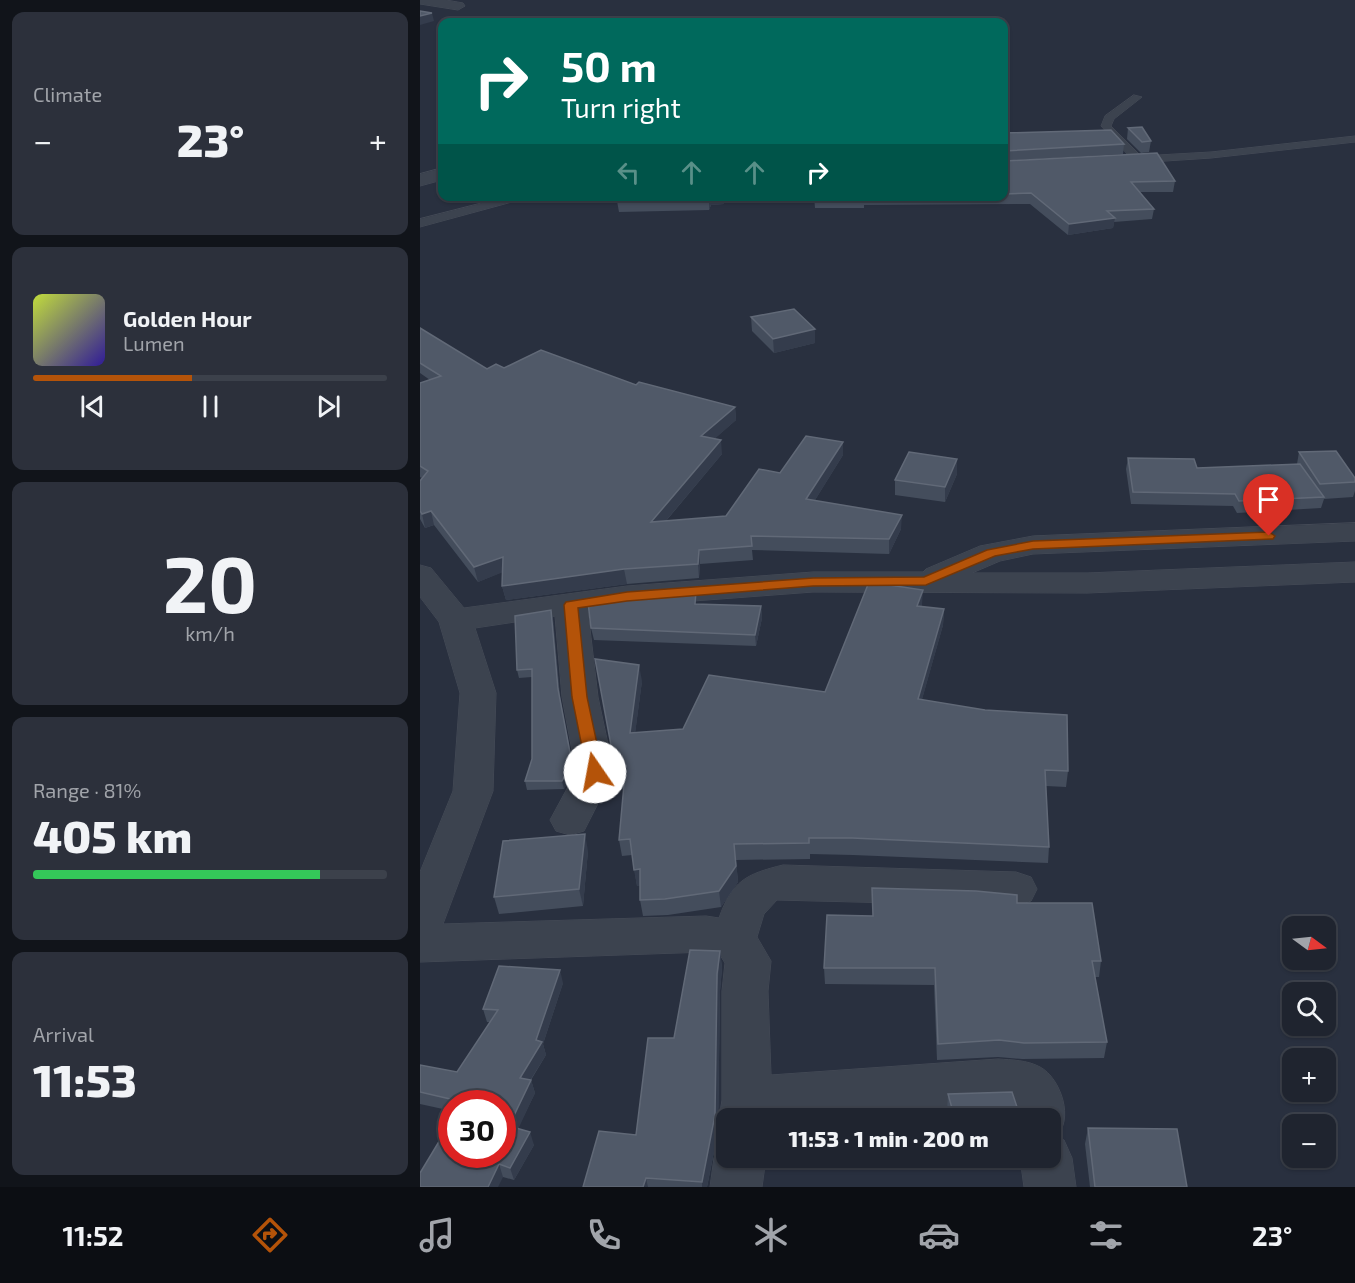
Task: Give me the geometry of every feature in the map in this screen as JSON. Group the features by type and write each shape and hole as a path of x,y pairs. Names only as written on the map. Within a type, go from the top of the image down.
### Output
{"street":[{"path":"420,0 458,6"},
{"path":"420,180 438,175"},
{"path":"926,581 991,553 1033,545 1355,532"},
{"path":"455,620 627,596 813,582 1087,583 1355,572"},
{"path":"420,575 455,620 478,693 473,791 420,926"},
{"path":"570,820 595,772 580,697 571,605"},
{"path":"734,939 745,906 764,887 783,882 1016,889"},
{"path":"420,944 706,934 734,939 748,961 745,991 745,1108"},
{"path":"764,1108 998,1083 1025,1084 1038,1101 1039,1108"},
{"path":"736,1187 739,1168"},
{"path":"1047,1168 1050,1187"}],"lane":[{"path":"1137,97 1109,118 1106,126 1138,160"},
{"path":"1124,161 1355,139"},
{"path":"420,223 505,201"}],"building":[{"path":"420,11 432,13 420,16"},
{"path":"1142,127 1151,141 1142,142 1128,128"},
{"path":"1111,130 1124,144 1008,151 1008,133"},
{"path":"1157,153 1175,181 1131,182 1154,209 1107,211 1115,218 1069,224 1031,193 1008,194 1008,161"},
{"path":"794,309 815,329 773,339 751,317"},
{"path":"420,328 487,369 496,364 504,368 541,350 636,385 639,382 735,407 701,436 721,440 651,522 726,516 759,469 780,473 806,436 843,442 806,499 902,515 889,539 751,536 752,546 699,550 698,564 624,569 502,586 503,557 474,567 431,511 422,514 420,511 420,481 428,471 420,466 420,383 441,376 420,363"},
{"path":"1336,451 1355,478 1355,482 1320,484 1299,452"},
{"path":"909,452 957,459 945,487 895,480"},
{"path":"1128,458 1194,459 1197,468 1300,464 1324,497 1239,501 1235,494 1133,492"},
{"path":"869,582 923,590 917,606 944,609 918,699 985,710 1067,715 1068,771 1045,770 1049,847 852,838 809,838 809,843 734,844 736,866 719,891 665,899 640,900 640,869 634,870 630,839 619,840 625,773 605,773 613,756 595,659 639,665 630,733 683,729 709,675 825,692"},
{"path":"696,591 695,604 761,606 755,635 591,628 588,602"},
{"path":"551,610 558,689 572,763 562,781 525,781 532,759 532,669 517,670 515,616"},
{"path":"585,834 579,889 494,897 503,841"},
{"path":"872,888 976,891 1017,895 1017,903 1092,903 1101,961 1092,961 1107,1042 1024,1043 999,1040 938,1044 935,968 824,968 827,915 873,916"},
{"path":"690,950 720,951 717,974 715,1115 702,1182 646,1178 643,1187 583,1187 599,1131 636,1135 648,1038 674,1038"},
{"path":"499,966 560,970 536,1040 542,1042 520,1078 531,1080 516,1111 516,1090 438,1090 438,1096 420,1092 420,1065 457,1072 498,1010 483,1009"},
{"path":"1012,1092 1017,1108 952,1108 948,1094"},
{"path":"516,1128 530,1132 516,1157"},
{"path":"1088,1128 1177,1129 1187,1187 1095,1187"},
{"path":"438,1143 438,1168 497,1168 488,1187 420,1187 420,1173"}],"route":[{"path":"595,772 580,697 571,605 627,596 706,592 813,582 926,581 991,553 1033,545 1269,536"}]}
